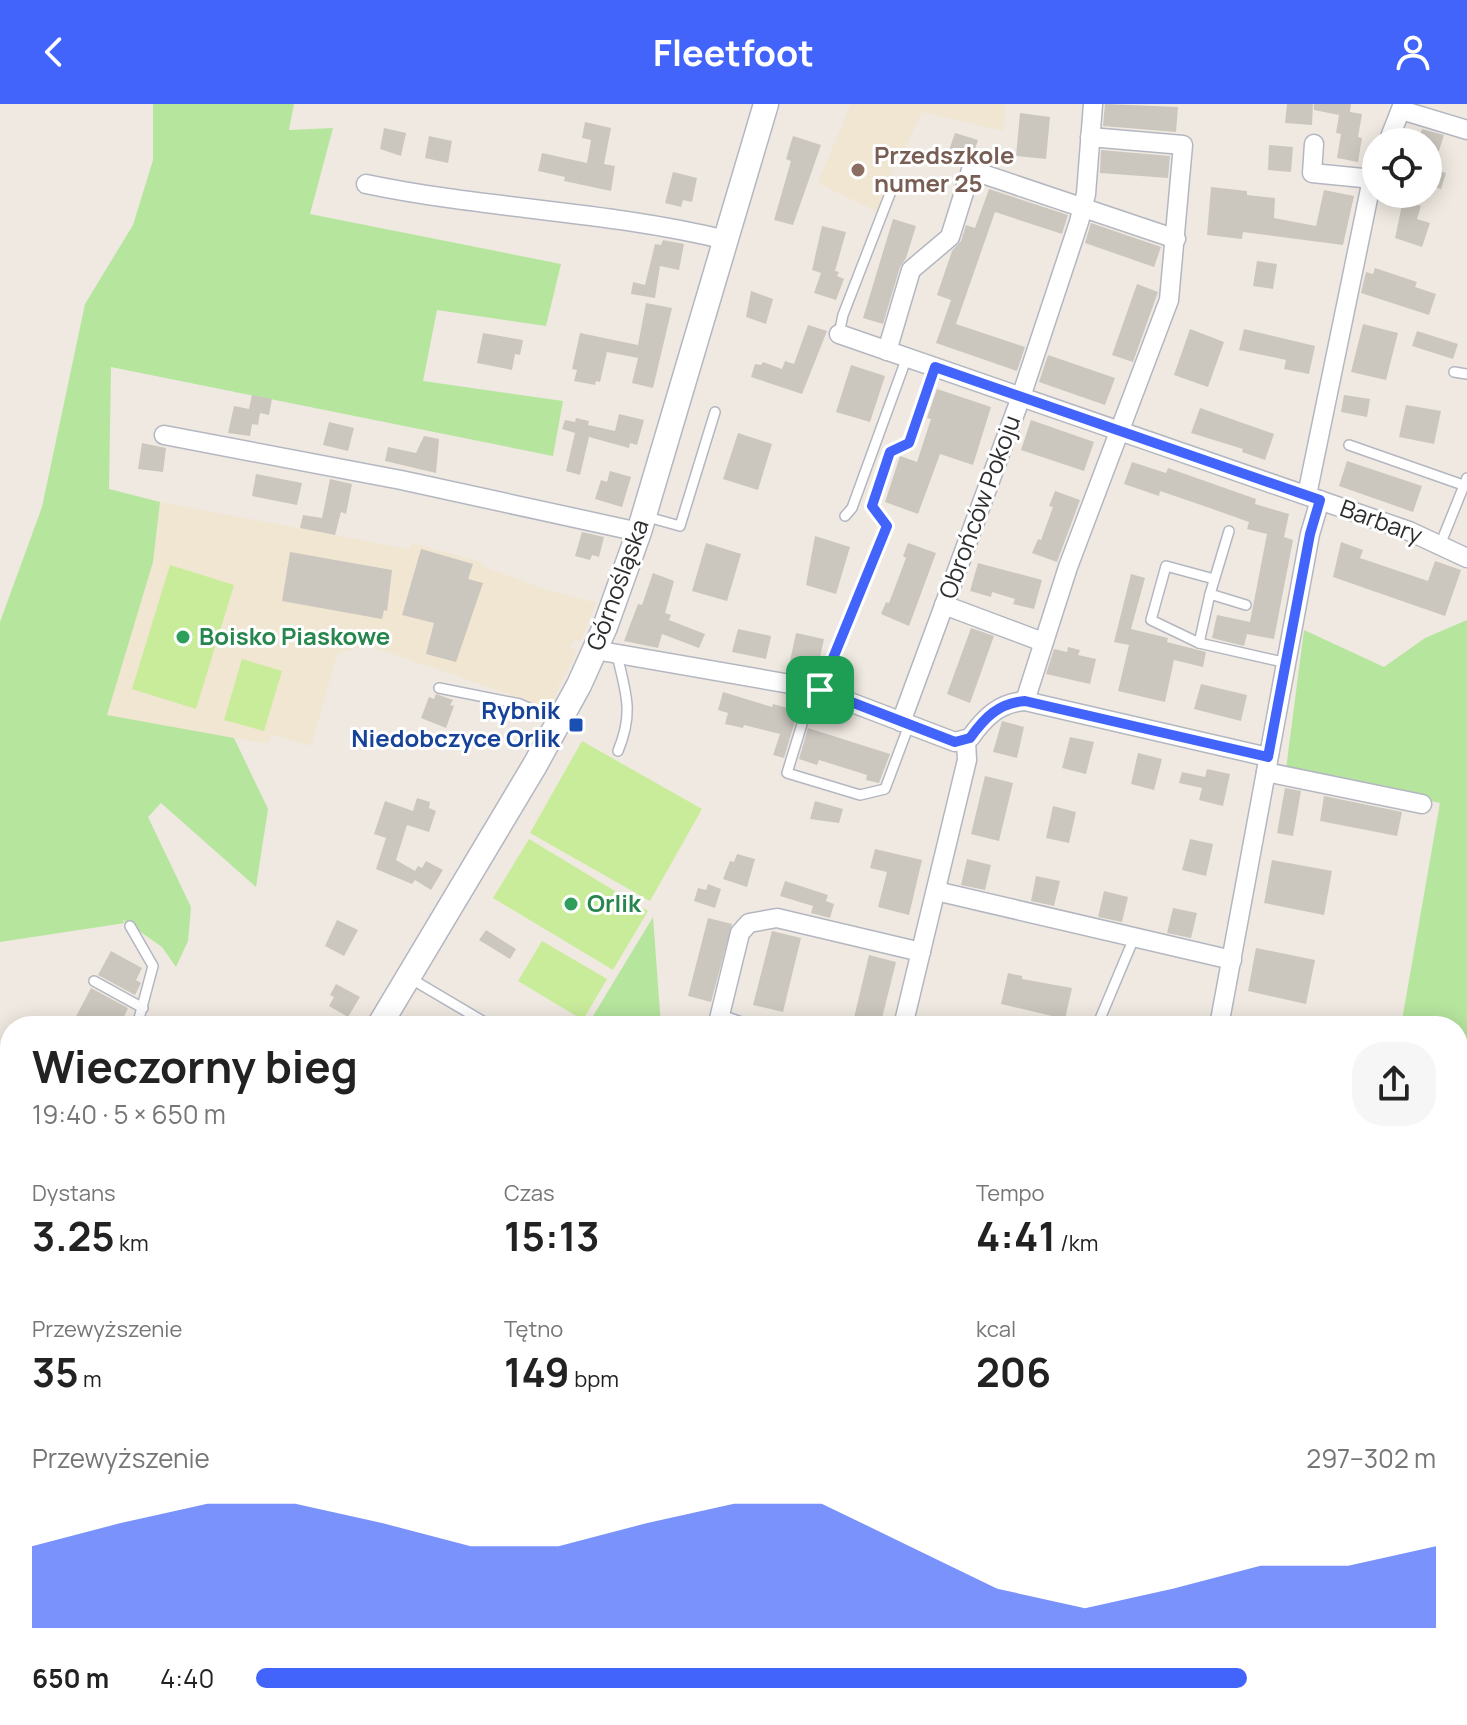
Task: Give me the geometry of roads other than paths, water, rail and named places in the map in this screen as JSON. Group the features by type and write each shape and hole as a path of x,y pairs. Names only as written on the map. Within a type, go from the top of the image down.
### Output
{"street":[{"name":"Górnośląska","path":"385,1016 559,721 606,652 766,104"},
{"name":"Obrońców Pokoju","path":"905,723 944,605 1021,397 1083,209 1093,104"},
{"path":"1394,128 1402,107 1467,130"},
{"path":"1025,701 1118,431 1146,367 1169,300 1183,145 1090,137"},
{"path":"1314,144 1312,173 1362,175"},
{"path":"887,351 911,270 950,237 971,170 1176,239"},
{"path":"366,184 421,196 647,224 726,240"},
{"path":"1221,1016 1368,208"},
{"name":"Barbary","path":"839,334 1314,498 1467,558"},
{"path":"164,435 641,524"},
{"path":"944,605 1043,642"},
{"path":"606,652 781,680 816,689 948,740 966,741"},
{"path":"905,1016 967,760 966,741 990,714 1011,702 1025,701 1422,804"},
{"path":"936,891 1232,960"},
{"path":"720,1016 740,933 749,923 777,918 921,952"}],"lane":[{"path":"839,334 843,315 893,186"},
{"path":"845,516 852,508 907,357"},
{"path":"905,723 885,789 860,795 787,773 816,689 887,526 872,506 890,452 909,443 935,367"},
{"path":"1454,372 1467,374"},
{"path":"641,524 680,526 715,412"},
{"path":"1349,445 1465,482 1440,545"},
{"path":"1199,643 1229,531"},
{"path":"1214,579 1166,566 1151,620 1199,643 1287,663"},
{"path":"1210,594 1246,605"},
{"path":"606,652 628,702 626,726 618,751"},
{"path":"439,688 520,704 559,721"},
{"path":"130,926 153,966 140,1016"},
{"path":"1101,1016 1134,938"},
{"path":"408,977 474,1016"},
{"path":"94,981 143,1008"}],"place":[{"name":"Przedszkole numer 25","path":"858,170"},
{"name":"Boisko Piaskowe","path":"183,637"},
{"name":"Rybnik Niedobczyce Orlik","path":"576,725"},
{"name":"Orlik","path":"571,904"}]}
